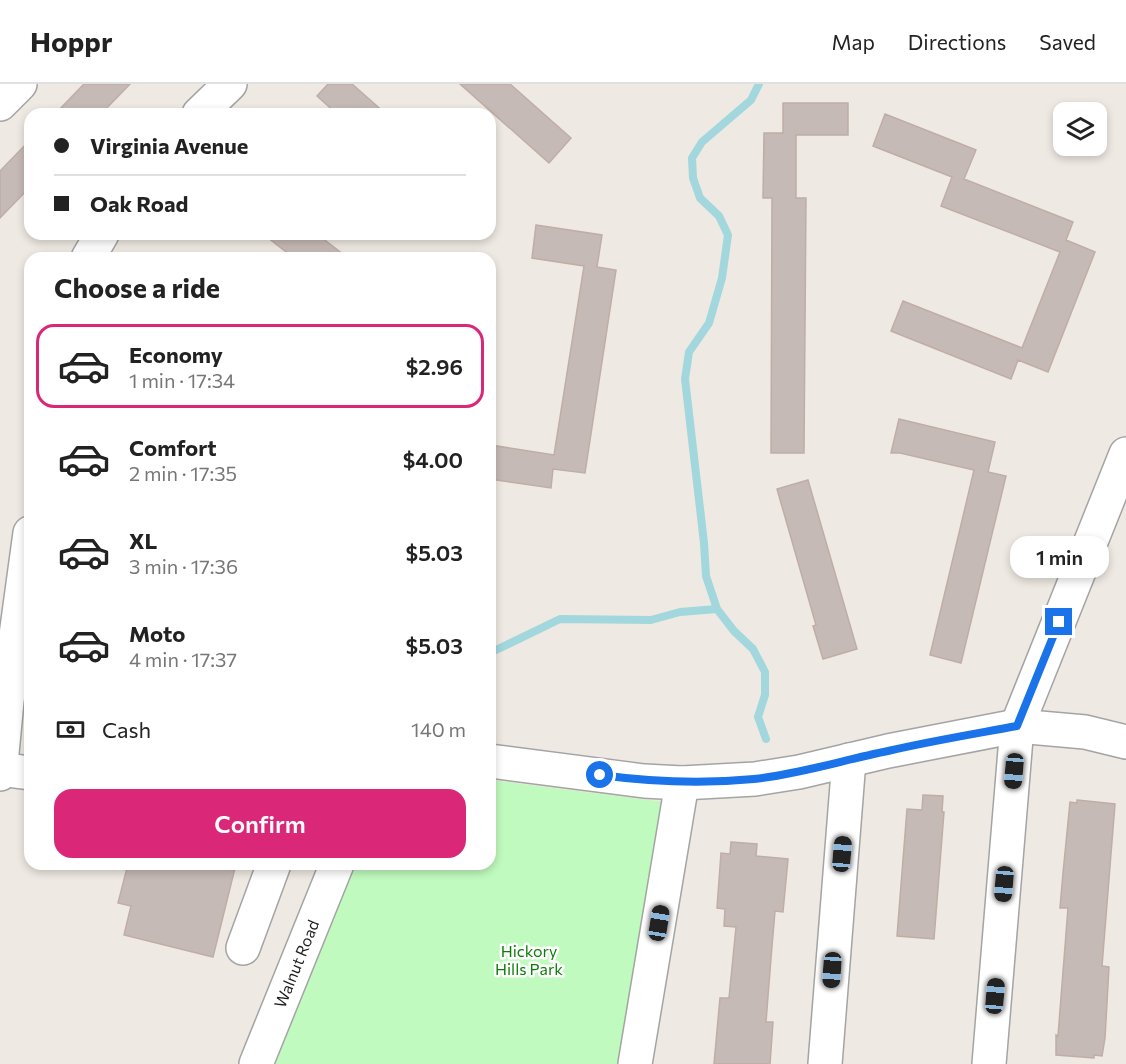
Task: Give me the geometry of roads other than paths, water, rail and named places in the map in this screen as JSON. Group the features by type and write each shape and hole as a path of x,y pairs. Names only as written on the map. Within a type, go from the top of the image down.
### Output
{"street":[{"path":"0,104 20,84"},
{"path":"204,108 224,86"},
{"path":"989,1064 1017,726 1126,454"},
{"path":"8,771 12,702 24,589"},
{"path":"496,762 644,781 682,783 756,779 799,772 888,751 1017,726 1085,732 1126,742"},
{"path":"825,1064 849,760"},
{"path":"635,1064 682,783"},
{"path":"243,948 272,870"},
{"name":"Walnut Road","path":"256,1064 335,870"}],"waterway":[{"path":"759,84 751,100 702,142 692,158 693,178 700,198 719,216 728,235 722,278 709,323 689,352 685,379 706,576 717,609 734,631 753,649 765,672 765,695 758,717 766,739"},
{"path":"496,650 560,619 651,620 680,612 717,609"}],"park label":[{"name":"Hickory Hills Park","path":"529,960"}]}
